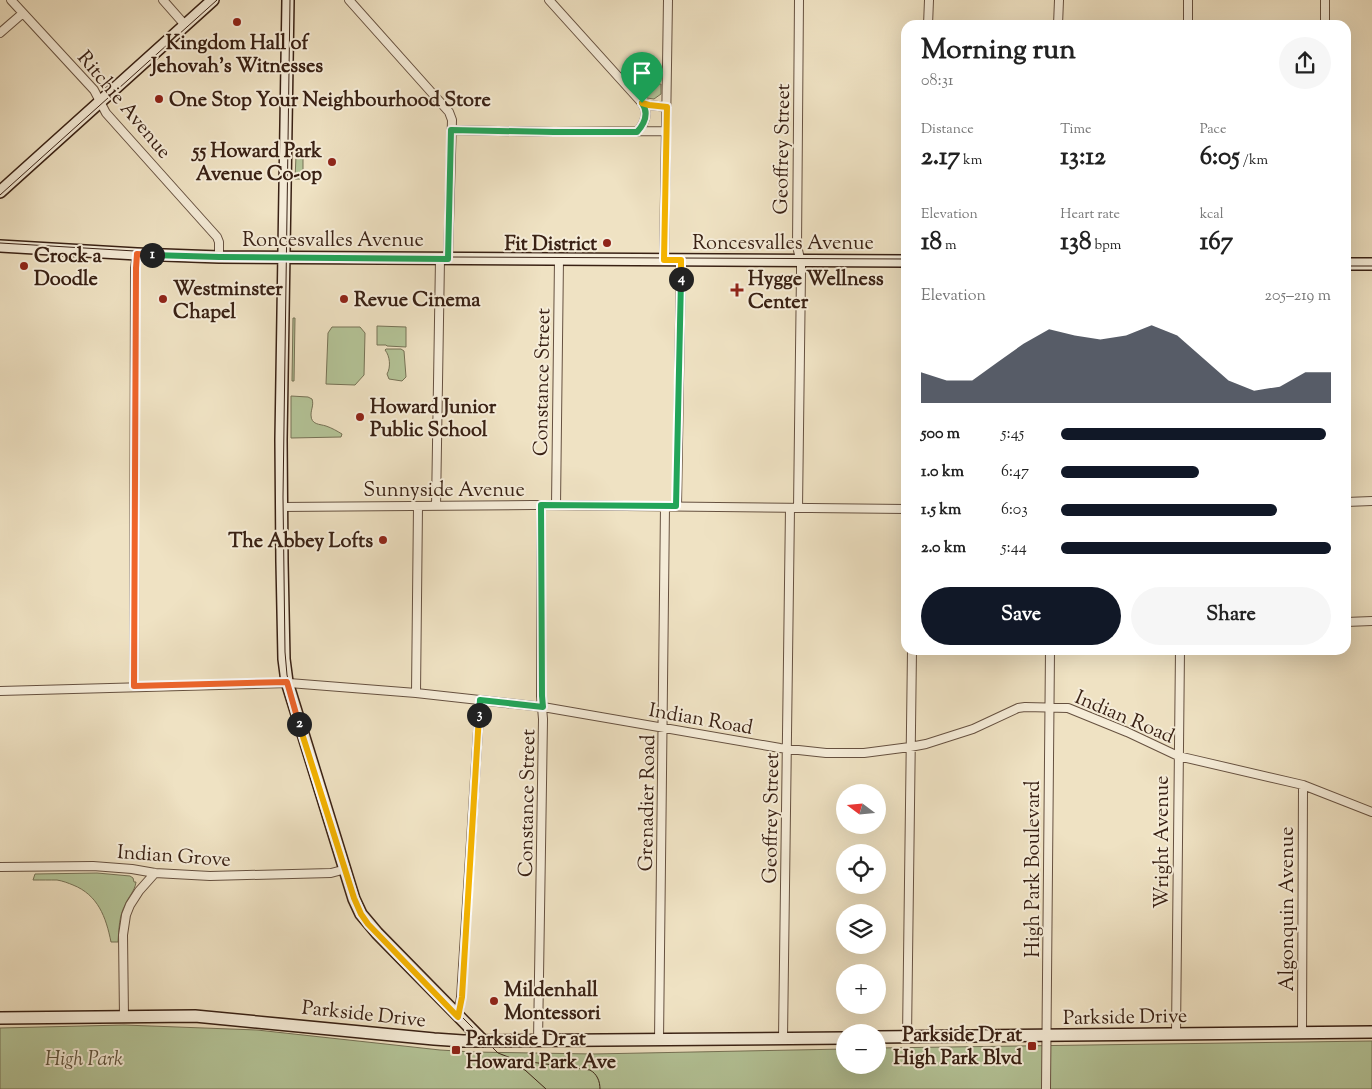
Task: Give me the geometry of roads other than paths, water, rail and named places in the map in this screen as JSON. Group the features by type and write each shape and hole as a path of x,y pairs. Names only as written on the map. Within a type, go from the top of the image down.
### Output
{"street":[{"name":"Ritchie Avenue","path":"11,0 94,90 106,113 217,236 219,257"},
{"path":"163,0 185,25"},
{"path":"0,192 213,0"},
{"path":"288,0 281,507 284,659 287,682 358,907 368,924 483,1041"},
{"path":"349,0 449,112 452,120 444,259 438,321 436,506"},
{"path":"549,0 642,103 646,113 643,124 637,132"},
{"path":"664,260 668,0"},
{"name":"Geoffrey Street","path":"783,1038 787,749 801,322 800,261 797,246 799,0"},
{"path":"928,20 929,0"},
{"path":"1058,20 1059,0"},
{"path":"1188,0 1188,20"},
{"path":"1324,0 1325,20"},
{"path":"0,34 23,13"},
{"path":"642,103 667,107"},
{"path":"451,130 554,132 666,131"},
{"name":"Roncesvalles Avenue","path":"0,246 219,257 901,261"},
{"path":"134,686 135,278 137,254"},
{"name":"Constance Street","path":"556,505 559,259"},
{"path":"676,506 681,260"},
{"path":"1351,264 1372,264"},
{"path":"1351,502 1372,501"},
{"name":"Constance Street","path":"538,1041 543,707 541,505"},
{"name":"Sunnyside Avenue","path":"281,507 556,505 901,509"},
{"path":"416,693 418,506"},
{"name":"Grenadier Road","path":"660,1040 665,506"},
{"path":"1351,622 1372,621"},
{"path":"907,1037 912,655"},
{"name":"High Park Boulevard","path":"1046,1089 1050,655"},
{"name":"Wright Avenue","path":"1176,1034 1180,655"},
{"name":"Indian Road","path":"0,691 287,682 416,693 543,707 787,749 847,754 910,747 959,734 1018,708 1062,707 1127,732 1178,756 1303,785 1372,812"},
{"path":"458,1017 462,997 480,700"},
{"name":"Algonquin Avenue","path":"1302,1033 1303,785"},
{"name":"Indian Grove","path":"0,868 93,866 116,867 155,874 210,876 331,873 346,869"},
{"path":"124,1017 123,936 126,915 139,891 155,874"},
{"name":"Parkside Drive","path":"0,1018 194,1016 434,1039 483,1041 836,1038"},
{"name":"Parkside Drive","path":"886,1038 1372,1032"}],"tram line":[{"path":"0,195 217,0"},
{"path":"290,0 283,497 285,652 287,675 293,699 356,898 369,922 498,1053 516,1060 590,1070 598,1078 600,1089"},
{"path":"0,243 219,256 901,259"},
{"path":"1351,266 1372,266"},
{"path":"509,1064 525,1070 546,1089"}],"place":[{"name":"Kingdom Hall of Jehovah's Witnesses","path":"237,22"},
{"name":"One Stop Your Neighbourhood Store","path":"159,99"},
{"name":"55 Howard Park Avenue Co-op","path":"332,162"},
{"name":"Fit District","path":"607,243"},
{"name":"Crock a Doodle","path":"24,266"},
{"name":"Hygge Wellness Center","path":"737,290"},
{"name":"Westminster Chapel","path":"163,299"},
{"name":"Revue Cinema","path":"344,299"},
{"name":"Howard Junior Public School","path":"360,417"},
{"name":"The Abbey Lofts","path":"383,540"},
{"name":"Mildenhall Montessori","path":"494,1001"},
{"name":"Parkside Dr at High Park Blvd","path":"1032,1046"},
{"name":"Parkside Dr at Howard Park Ave","path":"456,1050"}],"park label":[{"name":"High Park","path":"84,1058"}]}
